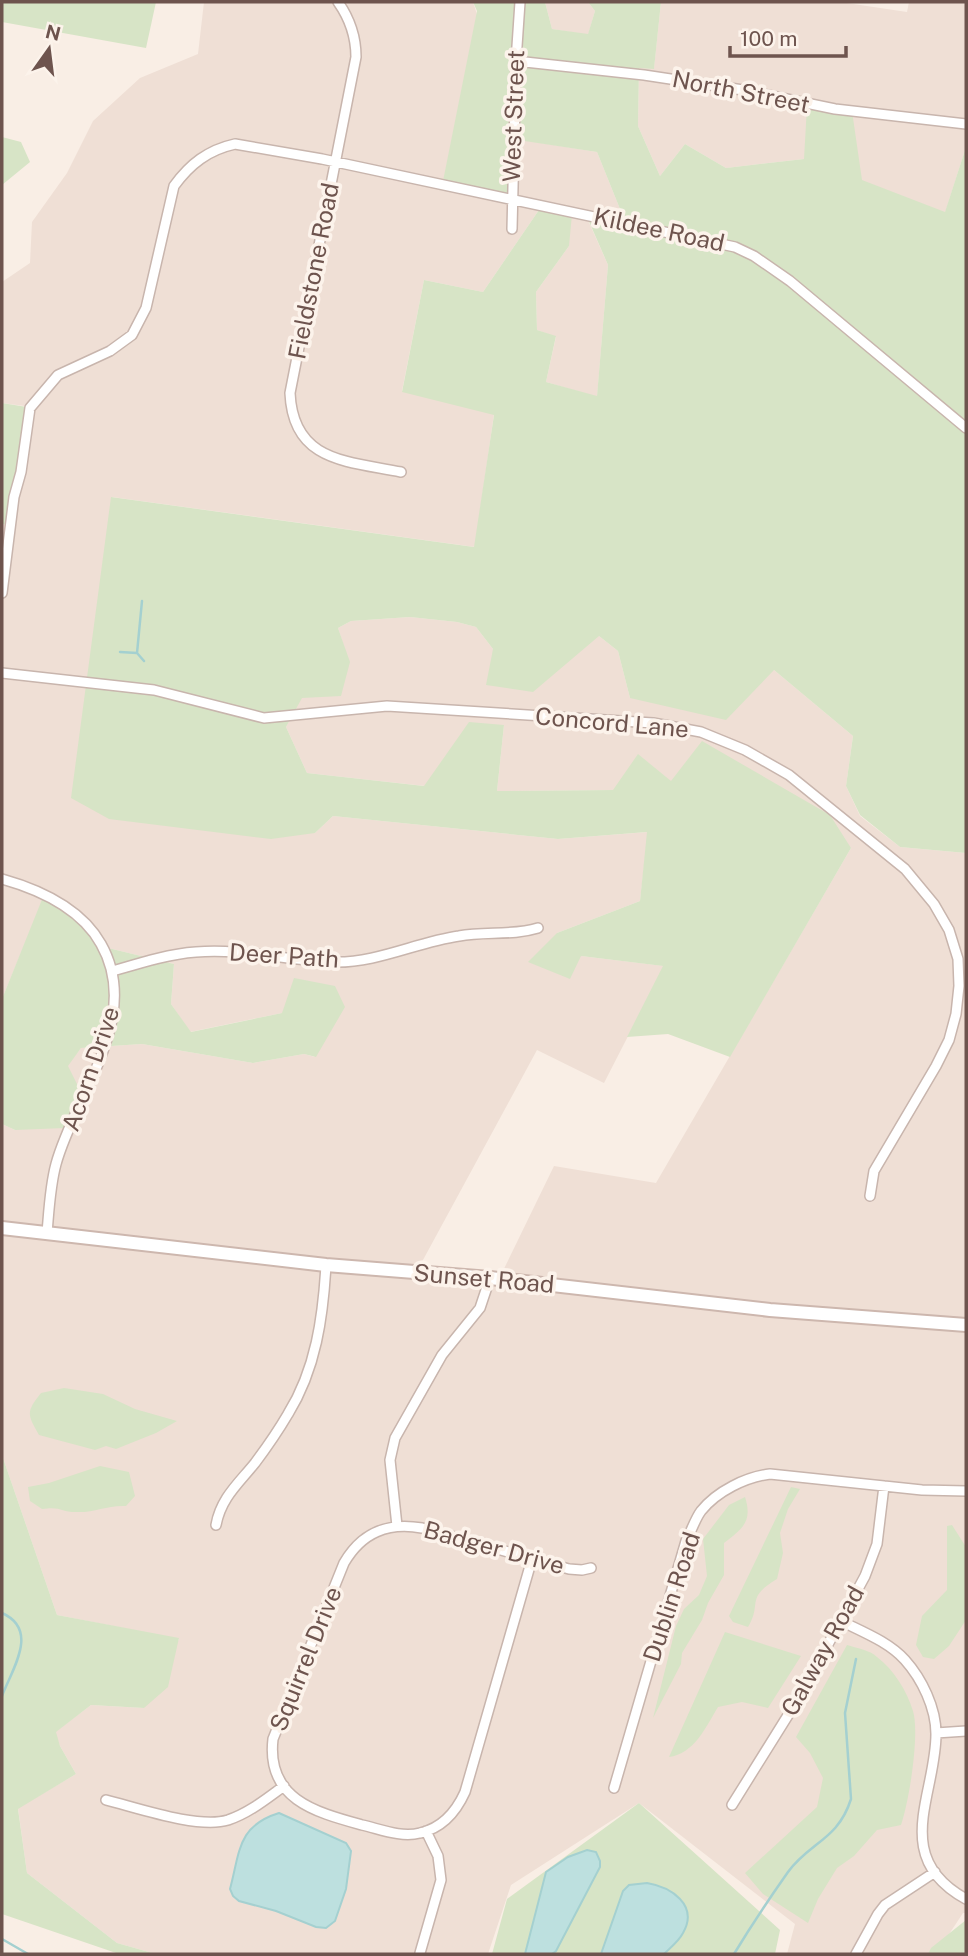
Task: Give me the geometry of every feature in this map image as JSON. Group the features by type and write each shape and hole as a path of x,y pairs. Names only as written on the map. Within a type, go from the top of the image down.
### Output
{"street":[{"name":"Fieldstone Road","path":"338,2 348,17 355,40 356,57 290,393 291,410 302,435 319,452 341,460 401,472"},
{"name":"West Street","path":"512,229 520,2"},
{"name":"North Street","path":"516,61 643,75 743,90 835,110 966,124"},
{"name":"Kildee Road","path":"2,593 14,498 21,472 30,408 58,375 110,352 132,335 146,308 174,186 201,156 220,147 235,144 336,162 741,249 790,281 966,428"},
{"name":"Concord Lane","path":"2,673 154,690 264,718 387,706 653,723 701,732 745,750 789,775 905,869 934,904 962,959 958,1000 949,1040 874,1171 870,1196"},
{"name":"Acorn Drive","path":"2,879 59,902 81,916 97,936 113,971 116,1000 112,1023 57,1162 51,1189 47,1233"},
{"name":"Deer Path","path":"113,971 197,952 231,952 335,962 365,960 458,936 521,933 538,928"},
{"name":"Sunset Road","path":"2,1228 326,1265 490,1278 770,1310 966,1325"},
{"path":"216,1525 223,1503 256,1462 288,1415 300,1391 313,1357 321,1323 326,1265"},
{"path":"397,1526 390,1460 395,1438 442,1355 480,1308 490,1278"},
{"name":"Dublin Road","path":"614,1788 686,1541 701,1510 734,1485 752,1476 770,1474 884,1486 966,1491"},
{"name":"Galway Road","path":"732,1805 800,1696 865,1576 877,1544 884,1486"},
{"name":"Badger Drive","path":"397,1526 422,1528 575,1570 591,1568"},
{"name":"Squirrel Drive","path":"284,1786 273,1759 273,1739 344,1563 349,1553 366,1536 386,1527 397,1526"},
{"path":"106,1800 212,1823 239,1816 284,1786 297,1802 319,1812 391,1832 416,1834 438,1826 454,1812 465,1792 532,1559"},
{"path":"841,1620 878,1640 904,1659 922,1683 931,1706 936,1732 922,1811 921,1833 935,1872 966,1899"},
{"path":"936,1732 966,1731"},
{"path":"420,1953 441,1881 438,1856 426,1831"},
{"path":"856,1954 885,1905 935,1872"}],"shaded area":[{"path":"204,2 473,2 517,139 597,152 622,214 620,225 587,218 608,265 597,397 546,382 556,337 537,330 536,292 569,246 541,207 483,292 424,280 402,391 494,414 475,547 112,497 315,833 333,816 558,839 648,832 640,901 557,933 581,956 664,966 604,1083 537,1050 417,1271 499,1279 554,1166 656,1183 851,848 671,781 613,790 497,791 504,725 425,786 307,773 286,727 301,698 349,662 338,628 351,621 410,617 457,622 476,627 493,649 599,636 618,651 630,698 774,670 853,736 846,786 860,816 900,847 966,853 966,1913 963,1913 936,1954 787,1954 795,1924 639,1803 511,1885 488,1954 156,1954 117,1943 27,1873 18,1808 76,1774 55,1732 91,1705 144,1708 179,1639 57,1615 2,1455 2,1124 15,1130 81,1048 142,1044 253,1063 304,1054 315,1057 282,1013 190,1032 171,1004 174,964 104,947 44,897 2,999 2,524 11,525 32,407 2,403 2,282 30,263 32,222 67,173 93,121 140,78 198,54"},
{"path":"545,2 588,2 595,11 588,35 552,29"},
{"path":"661,2 840,2 907,12 909,2 966,2 966,147 945,213 804,159 726,168 685,144 660,176 638,126 639,68 654,68"}],"green space":[{"path":"2,2 156,2 146,48 2,22"},
{"path":"473,2 545,2 552,29 588,34 595,11 588,2 661,2 654,69 639,68 638,126 660,176 685,144 726,168 804,159 807,106 852,111 862,180 945,212 966,147 966,853 900,847 860,815 846,786 853,736 774,670 726,720 630,698 618,651 599,636 533,692 486,685 493,649 476,627 410,617 351,621 338,628 350,662 341,696 302,698 286,727 307,773 424,786 469,722 504,725 497,791 613,790 638,754 671,781 702,741 830,815 851,848 730,1057 668,1034 627,1037 663,966 581,956 570,979 528,962 557,933 640,901 647,832 558,839 333,816 315,833 271,839 109,819 71,798 111,497 474,547 494,415 402,392 424,280 483,292 541,207 572,214 569,246 536,292 537,330 556,336 546,382 597,396 608,265 587,217 620,224 622,214 597,152 518,140 516,202 442,186 477,11"},
{"path":"2,137 21,142 30,162 2,185"},
{"path":"2,403 33,408 11,525 2,524"},
{"path":"43,897 90,923 104,947 174,964 171,1004 191,1032 282,1013 294,978 335,986 345,1007 316,1057 304,1054 253,1063 142,1044 81,1048 68,1066 80,1090 65,1128 15,1130 2,1124 2,999"},
{"path":"64,1388 103,1394 135,1409 177,1421 156,1433 116,1449 106,1446 95,1450 39,1435 30,1417 33,1405 41,1393"},
{"path":"2,1455 57,1615 179,1638 168,1687 144,1708 91,1705 56,1732 60,1746 76,1774 18,1809 27,1873 117,1943 156,1954 119,1954 2,1914"},
{"path":"100,1466 129,1472 135,1496 126,1506 71,1512 53,1508 42,1509 30,1501 28,1487"},
{"path":"791,1487 800,1489 788,1509 780,1533 783,1553 777,1579 757,1596 748,1627 733,1622 729,1616"},
{"path":"745,1497 747,1519 724,1543 724,1575 682,1653 681,1664 653,1718 676,1626 684,1609 699,1595 707,1576 703,1539 729,1505"},
{"path":"952,1525 966,1547 966,1620 949,1646 934,1659 923,1657 916,1645 922,1616 947,1590 947,1526"},
{"path":"725,1632 801,1656 768,1708 742,1702 718,1707 692,1745 686,1751 669,1757"},
{"path":"847,1645 874,1655 889,1668 903,1689 915,1722 913,1768 901,1825 877,1830 854,1856 837,1868 818,1899 808,1923 763,1894 745,1873 817,1807 823,1778 810,1753 796,1737"},
{"path":"639,1803 780,1930 775,1954 492,1954 507,1899"},
{"path":"966,1920 966,1954 928,1954 931,1948"}],"water":[{"path":"279,1813 346,1843 351,1851 346,1889 335,1921 326,1928 239,1901 230,1889 242,1842 255,1825"},
{"path":"587,1850 596,1852 600,1867 556,1951 552,1954 525,1954 546,1872 568,1857"},
{"path":"647,1883 673,1893 685,1906 687,1923 681,1936 664,1954 601,1954 623,1891 629,1885"}],"waterway":[{"path":"137,653 142,601"},
{"path":"120,652 137,653 144,661"},
{"path":"2,1613 13,1620 19,1629 21,1640 20,1651 2,1696"},
{"path":"734,1954 788,1872 839,1823 851,1799 845,1713 856,1659"},
{"path":"2,1939 28,1954"}]}
